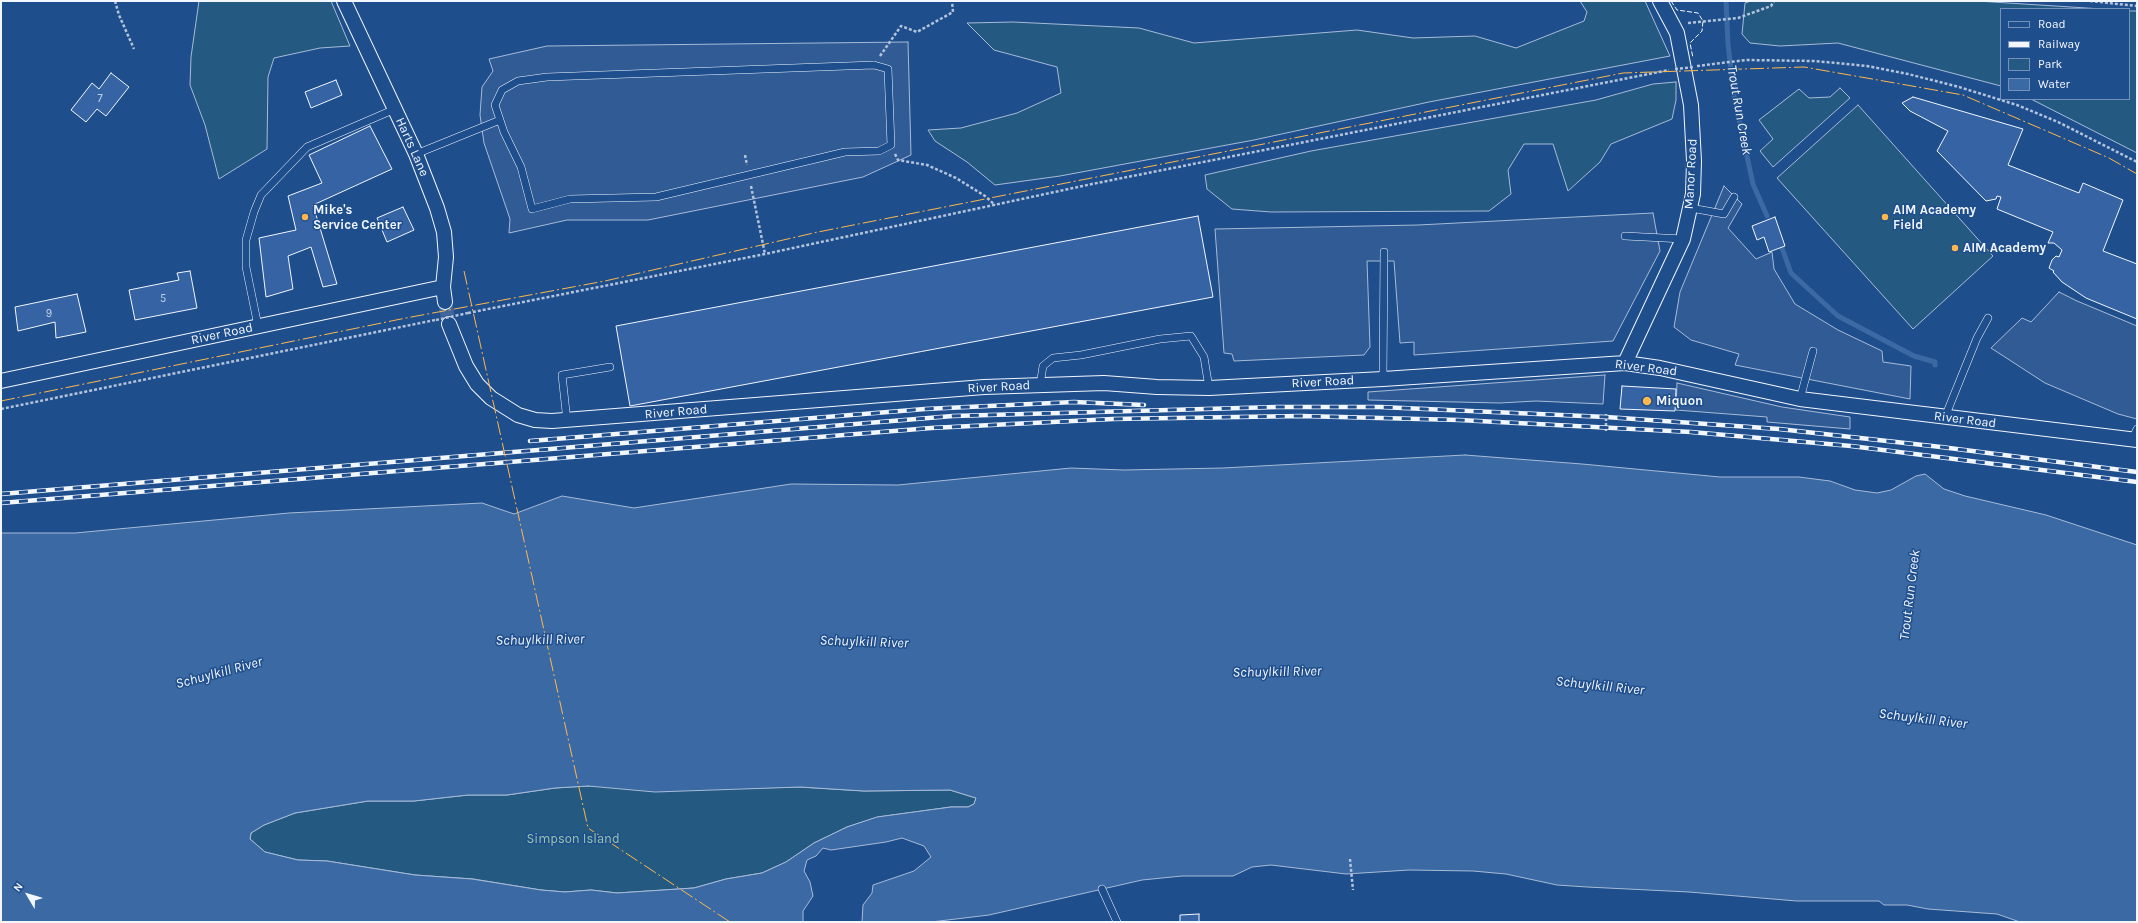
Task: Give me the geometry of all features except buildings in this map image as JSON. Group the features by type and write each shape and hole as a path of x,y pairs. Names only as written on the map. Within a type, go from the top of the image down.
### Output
{"street":[{"name":"Harts Lane","path":"344,1 416,154 437,208 444,232 446,257 443,287 445,302"},
{"name":"Manor Road","path":"1625,363 1683,239 1691,208 1694,178 1693,128 1682,56 1673,24 1660,1"},
{"name":"River Road","path":"1,381 443,287"},
{"name":"River Road","path":"442,322 455,342 477,384 491,398 506,408 518,415 535,420 567,421 984,387 1104,383 1156,387 1209,388 1382,380 1625,363 1660,368 1800,399 1945,418 2135,436"}],"lane":[{"path":"874,65 888,69 891,145 880,151 845,152 656,197 570,199 532,210 521,167 500,120 495,105 502,90 518,81 547,77 874,65"},
{"path":"258,326 246,267 246,240 254,212 261,195 307,148 394,109"},
{"path":"416,154 500,120"},
{"path":"1691,208 1724,214 1734,197"},
{"path":"1625,236 1683,239"},
{"path":"1382,380 1384,252"},
{"path":"1945,418 1977,338 1988,318"},
{"path":"1040,385 1043,366 1053,358 1081,356 1160,339 1191,336 1204,357 1209,388"},
{"path":"1800,399 1813,351"},
{"path":"567,421 562,375 610,368"},
{"path":"1102,890 1117,922"}],"path":[{"path":"115,1 119,15 134,49"},
{"path":"874,65 901,26 917,32 953,12 952,1"},
{"path":"1673,24 1738,18 1771,6 1774,1"},
{"path":"2090,1 2137,6"},
{"path":"1,409 442,322 468,313 765,254 995,205 1391,124 1675,69 1746,60 1815,61 1867,66 1908,74 1959,87 2000,100"},
{"path":"2001,100 2058,122 2137,162"},
{"path":"891,145 898,160 927,166 956,178 985,196 995,205"},
{"path":"745,155 765,254"},
{"path":"1606,414 1606,431"},
{"path":"1350,859 1353,890"}],"green space":[{"path":"199,1 331,1 350,46 320,48 274,58 268,77 267,149 219,179 205,125 190,85 191,57"},
{"path":"1580,1 1645,1 1670,56 1429,102 1254,140 1060,176 995,185 967,162 935,141 928,130 961,128 1017,113 1061,93 1057,67 994,50 967,23 1013,22 1139,28 1194,43 1357,30 1413,38 1475,36 1516,48 1584,21 1587,12"},
{"path":"1751,1 1977,1 2086,8 2000,8 2000,86 1838,43 1780,46 1750,43 1742,34 1745,3"},
{"path":"2130,11 2137,11 2137,153 2033,100 2130,100"},
{"path":"1676,82 1676,100 1672,119 1611,144 1600,162 1568,191 1553,144 1524,144 1508,170 1511,194 1489,211 1271,212 1232,209 1207,189 1205,175 1311,151 1596,100 1653,84"},
{"path":"1840,88 1850,98 1773,167 1760,151 1773,139 1759,120 1799,89 1809,98 1830,97"},
{"name":"AIM Academy Field","path":"1858,105 1993,256 1913,329 1777,178"},
{"name":"Simpson Island","path":"588,786 715,789 800,787 864,791 950,790 976,798 974,804 968,807 951,807 878,817 847,827 814,843 786,862 762,873 726,879 694,888 617,893 591,890 565,892 541,890 473,879 415,875 327,861 298,860 265,852 250,839 251,833 264,825 295,813 368,801 414,801 468,795 507,795 555,788"}],"shaded area":[{"path":"908,42 911,155 863,177 648,220 567,220 509,233 510,219 484,143 480,115 482,87 493,71 489,59 547,46"},
{"path":"1724,186 1742,204 1728,228 1756,259 1772,252 1774,269 1795,304 1838,330 1882,351 1883,362 1911,366 1910,399 1735,365 1739,354 1691,340 1674,327 1680,292"},
{"path":"1653,213 1660,251 1613,341 1414,355 1414,342 1400,343 1394,261 1367,261 1370,347 1364,355 1234,361 1232,354 1224,353 1215,229 1418,225"},
{"path":"2059,292 2137,326 2137,419 2118,414 2045,383 1991,348 2022,318 2031,322"},
{"path":"1605,375 1603,404 1536,401 1500,403 1368,400 1368,392"},
{"path":"1677,383 1782,407 1850,417 1850,429 1767,422 1767,417 1676,410"}],"water":[{"name":"Schuylkill River","path":"1465,455 1720,477 1799,477 1830,481 1855,490 1877,493 1891,490 1916,476 1925,474 1944,489 1965,496 2046,515 2137,545 2137,922 2020,922 1997,914 1928,909 1907,905 1884,905 1879,901 1797,901 1689,892 1557,885 1506,874 1473,871 1409,870 1346,874 1271,865 1252,867 1233,876 1182,876 1142,880 989,915 931,922 862,922 863,905 872,893 873,885 914,871 931,857 924,846 902,838 886,842 831,850 823,848 816,856 807,860 804,871 810,882 813,896 803,911 803,922 1,922 1,533 75,533 289,513 482,503 514,514 562,496 634,508 791,484 898,485 1071,468 1124,470 1223,468","holes":["588,786 655,792 800,787 864,791 950,790 976,798 974,804 968,807 951,807 877,817 847,827 814,843 786,862 762,873 726,879 694,888 617,893 591,890 565,892 541,890 472,879 415,875 327,861 298,860 265,852 250,839 251,833 264,825 295,813 368,801 414,801 468,795 507,795 555,788"]}],"waterway":[{"name":"Trout Run Creek","path":"1726,1 1728,44 1734,96 1753,184 1767,216"},
{"name":"Trout Run Creek","path":"1782,248 1791,273 1838,316 1914,356 1935,362 1935,365"}],"tunnel":[{"path":"445,302 449,324"}],"railway":[{"path":"530,441 925,409 1074,402 1144,405"},
{"path":"1,494 953,416 1277,407 1380,407 1606,417 1779,429 1941,447 2137,472"},
{"path":"1,503 931,428 1113,419 1301,416 1459,420 1691,432 1851,446 2137,482"}],"fence":[{"path":"1671,1 1677,10 1698,13 1703,21 1702,31 1690,43 1693,58"}],"power":[{"path":"1,401 406,318 605,281 818,232 1623,73 1804,67 1963,95 2109,158 2137,174"},
{"path":"464,271 588,828 730,922"}],"place":[{"name":"Mike's Service Center","path":"305,217"},
{"name":"AIM Academy Field","path":"1885,217"},
{"name":"AIM Academy","path":"1955,248"},
{"name":"Miquon","path":"1647,401"}]}
